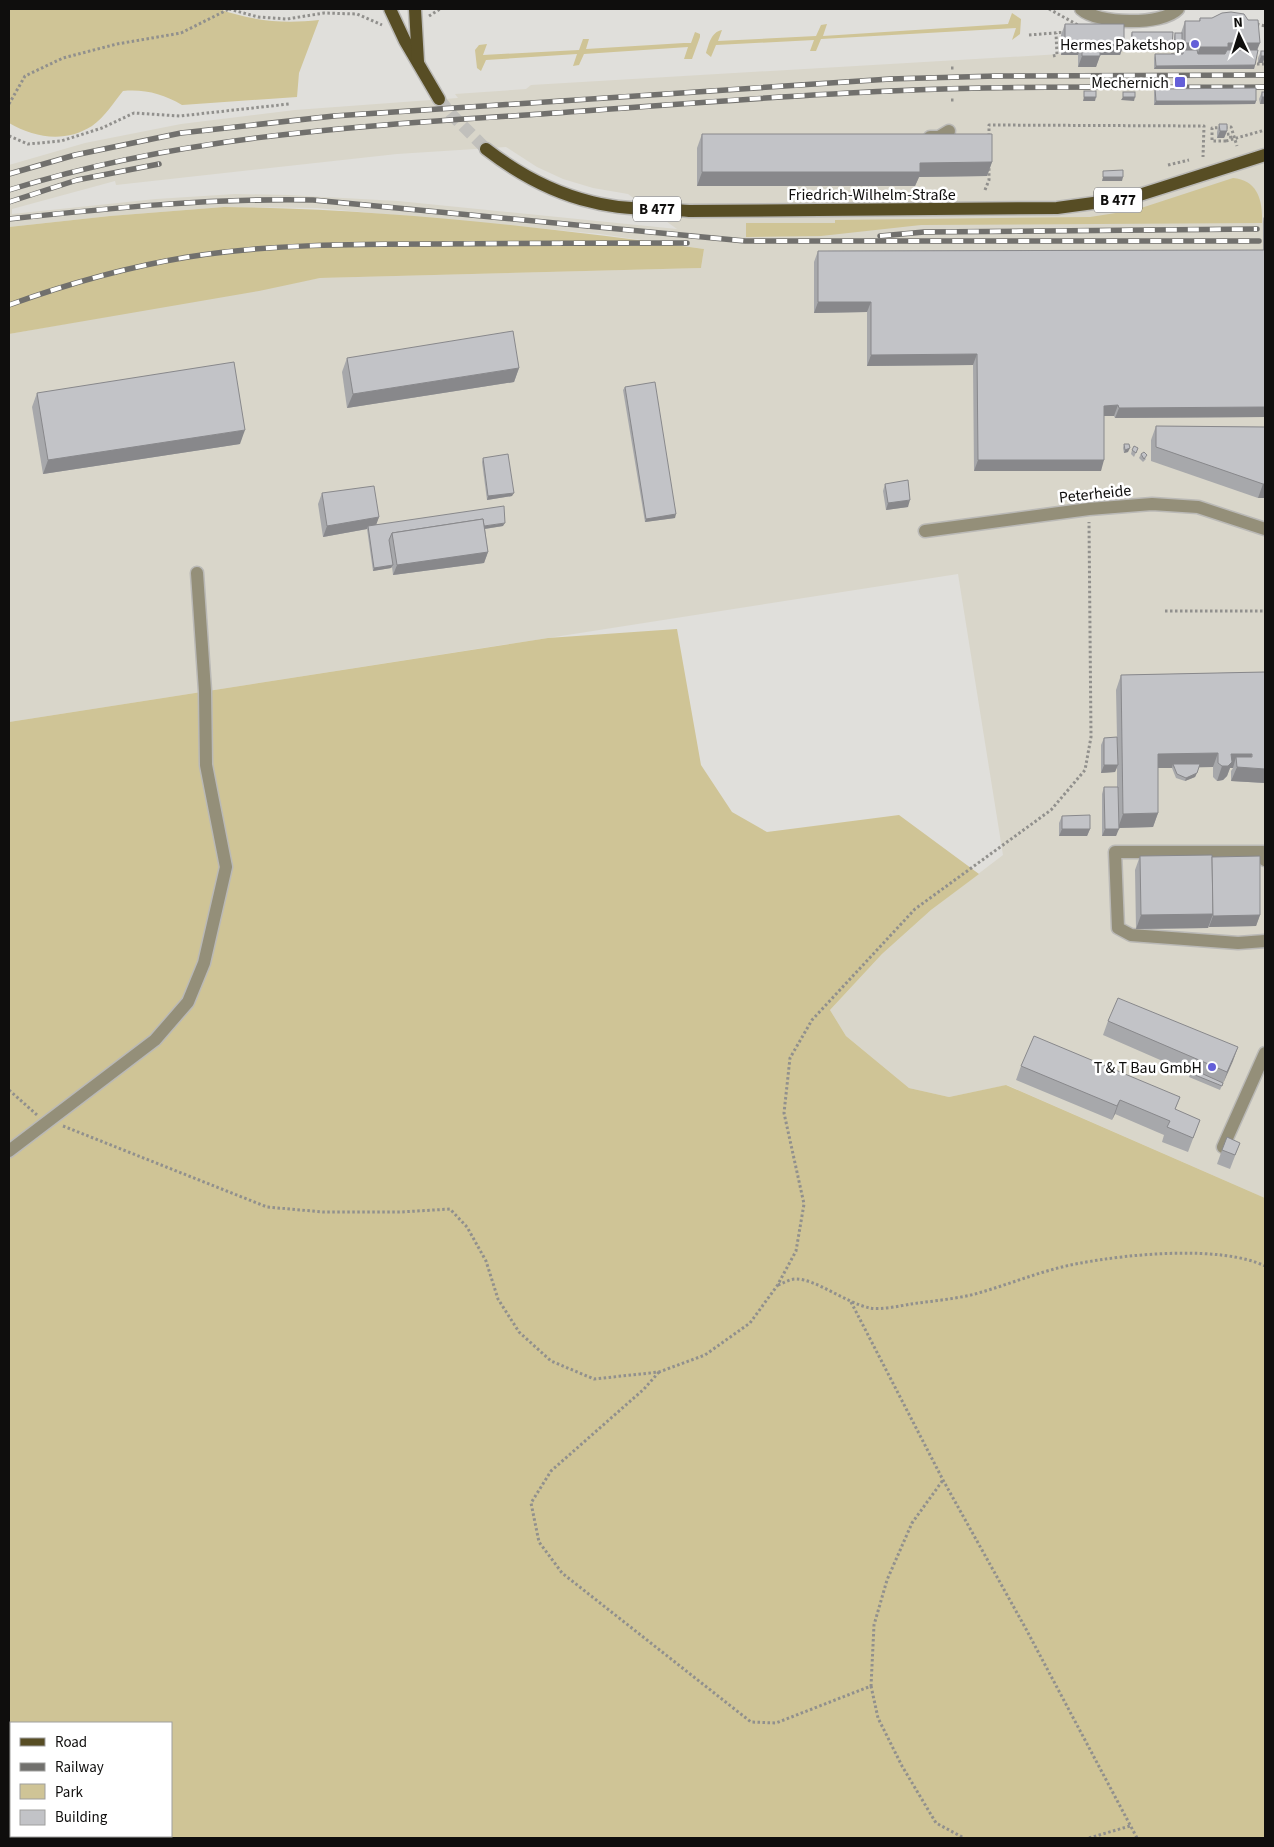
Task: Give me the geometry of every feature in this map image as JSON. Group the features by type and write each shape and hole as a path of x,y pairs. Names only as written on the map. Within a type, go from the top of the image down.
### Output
{"main road":[{"path":"390,9 418,65 439,99"},
{"path":"415,9 418,65"},
{"name":"Friedrich-Wilhelm-Straße","path":"486,149 524,175 554,189 593,202 636,208 688,211 1058,208 1130,198 1265,156"}],"street":[{"path":"1080,9 1095,18 1157,20 1168,17 1178,9"},
{"path":"922,138 939,137 949,131"},
{"name":"Peterheide","path":"925,531 1088,509 1152,504 1198,507 1265,529"},
{"path":"9,1151 155,1040 188,1002 204,963 226,867 206,765 205,691 198,573"},
{"path":"1265,860 1263,852 1115,852 1118,928 1131,935 1238,943 1265,941"},
{"path":"1222,1147 1265,1053"}],"path":[{"path":"9,104 25,76 63,58 117,44 180,33 229,9 258,17 287,19 324,13 357,14 385,26"},
{"path":"1049,9 1070,22 1086,28"},
{"path":"1257,24 1265,26"},
{"path":"1029,35 1067,32"},
{"path":"1053,56 1057,56 1056,33"},
{"path":"1172,37 1173,60 1181,60"},
{"path":"1124,41 1124,51"},
{"path":"1253,64 1252,60 1265,60"},
{"path":"1243,64 1265,64"},
{"path":"9,136 28,144 60,142 102,128 134,113 180,116 289,104"},
{"path":"989,144 989,126 1204,126 1203,157"},
{"path":"1237,146 1233,134 1231,127 1212,128 1212,141 1231,139 1265,130"},
{"path":"1231,139 1230,134 1223,135 1233,134"},
{"path":"1168,165 1189,160"},
{"path":"985,190 989,180 989,162"},
{"path":"9,1090 41,1119 267,1207 323,1212 400,1212 450,1209 467,1227 486,1261 498,1299 519,1332 551,1361 594,1379 659,1372 705,1355 750,1323 778,1286 796,1251 804,1204 784,1113 790,1058 812,1020 915,909 1051,810 1085,770 1091,737 1088,509"},
{"path":"1165,611 1265,611"},
{"path":"778,1286 790,1280 807,1281 851,1302 871,1308 902,1306 974,1294 1081,1263 1198,1253 1251,1259 1265,1266"},
{"path":"851,1302 943,1480 1026,1629 1137,1838"},
{"path":"659,1372 644,1389 551,1471 531,1503 539,1542 562,1573 751,1722 776,1723 871,1686"},
{"path":"943,1480 912,1523 887,1580 874,1625 871,1686 878,1718 902,1766 936,1822 964,1838"},
{"path":"1089,1838 1130,1826"}],"shaded area":[{"path":"1121,35 1121,51 1181,50 1265,56 1265,1198 1007,1085 949,1097 909,1088 846,1036 830,1010 882,954 931,910 1003,855 958,574 9,722 9,334 320,278 701,268 704,249 600,234 317,208 224,207 110,216 9,227 9,165 85,143 181,124 295,110 458,98 455,94 526,89 531,85 1061,54","holes":["506,147 537,167 563,179 593,188 628,194 677,229 398,201 288,195 235,194 156,199 12,214 12,209 115,181 116,185 397,154"]}],"green space":[{"path":"9,9 219,9 256,19 293,22 319,20 299,73 297,97 182,105 154,93 123,91 105,114 92,126 71,135 50,136 29,132 9,123"},
{"path":"1012,13 1021,19 1020,34 1012,40 1016,28 821,39 816,51 810,51 814,40 716,45 711,57 706,53 709,42 715,33 722,30 718,41 816,36 821,25 827,24 823,36 1008,24"},
{"path":"695,32 700,34 700,37 692,59 684,59 688,47 584,54 579,65 573,66 577,54 486,60 481,71 477,68 475,50 479,45 487,44 483,55 579,50 583,39 589,39 586,49 691,43"},
{"path":"1233,178 1248,183 1257,193 1260,200 1262,223 921,225 821,236 746,237 746,223 835,223 835,220 1090,217 1135,210"},
{"path":"224,207 345,211 465,220 585,233 704,249 701,268 320,278 259,291 9,334 9,227 110,216"},
{"path":"677,629 701,765 732,812 767,832 899,815 979,874 931,910 882,954 830,1010 846,1036 909,1088 949,1097 1006,1085 1265,1198 1265,1838 9,1838 9,722 548,638"}],"building":[{"path":"1222,13 1244,14 1248,20 1258,20 1260,43 1228,43 1228,47 1200,47 1200,43 1185,43 1185,21 1200,21 1200,18 1212,18"},
{"path":"1065,24 1124,24 1124,44 1100,45 1100,56 1082,56 1082,44 1065,45"},
{"path":"1132,32 1173,32 1172,47 1132,47"},
{"path":"1175,33 1182,33 1182,47 1175,47"},
{"path":"1183,50 1197,50 1198,54 1225,54 1227,50 1258,50 1255,65 1156,66 1155,54 1183,54"},
{"path":"1261,51 1265,51 1265,56 1261,56"},
{"path":"1256,88 1256,101 1156,101 1155,89"},
{"path":"1084,91 1096,91 1096,97 1084,97"},
{"path":"1123,92 1135,92 1135,97 1123,97"},
{"path":"1219,124 1227,124 1227,131 1220,131"},
{"path":"702,134 992,134 992,162 920,163 920,172 702,172"},
{"path":"1123,170 1123,177 1103,177 1103,171"},
{"path":"1265,218 1265,250 1264,250"},
{"path":"1265,250 1265,407 1119,408 1118,405 1104,406 1104,460 978,460 977,354 871,355 871,302 818,302 818,251"},
{"path":"513,331 519,368 353,394 347,358"},
{"path":"234,362 245,430 48,460 37,393"},
{"path":"655,382 676,514 646,519 625,387"},
{"path":"1156,426 1265,427 1265,484 1156,447"},
{"path":"1124,444 1129,444 1130,448 1125,450"},
{"path":"1134,446 1138,448 1136,453 1132,450"},
{"path":"1144,452 1147,455 1144,459 1141,454"},
{"path":"508,454 514,493 488,496 483,458"},
{"path":"908,480 910,500 888,503 885,484"},
{"path":"374,486 379,517 327,526 322,493"},
{"path":"504,506 505,523 484,526 483,519 392,533 389,540 393,565 374,568 368,526"},
{"path":"483,519 488,552 397,565 392,533"},
{"path":"1265,672 1265,769 1237,767 1236,757 1252,757 1252,754 1231,754 1232,762 1228,766 1222,766 1218,763 1218,753 1158,754 1158,813 1123,814 1121,675"},
{"path":"1117,737 1118,765 1104,765 1104,738"},
{"path":"1173,764 1200,764 1197,773 1186,778 1177,774"},
{"path":"1104,787 1118,787 1119,829 1105,829"},
{"path":"1090,815 1090,829 1062,829 1062,816"},
{"path":"1212,855 1213,914 1141,915 1140,856"},
{"path":"1260,856 1260,915 1213,916 1212,857"},
{"path":"1118,998 1238,1047 1227,1072 1108,1021"},
{"path":"1034,1036 1180,1097 1175,1109 1200,1120 1193,1138 1167,1127 1170,1121 1120,1100 1117,1106 1021,1066"},
{"path":"1192,1069 1223,1083 1222,1086 1190,1073"},
{"path":"1227,1137 1240,1143 1235,1155 1222,1150"}],"tunnel":[{"path":"439,99 486,149"}],"railway":[{"path":"9,174 75,155 181,133 334,116 890,79 996,76 1265,75"},
{"path":"9,190 75,171 207,145 273,136 407,123 760,98 937,89 1265,87"},
{"path":"9,202 77,180 159,164"},
{"path":"9,219 199,202 313,200 745,241 1259,241"},
{"path":"880,236 924,232 1257,229"},
{"path":"9,305 75,283 120,271 188,257 249,249 374,244 687,243"}],"place":[{"name":"Hermes Paketshop","path":"1195,44"},
{"name":"Mechernich","path":"1180,82"},
{"name":"T & T Bau GmbH","path":"1212,1067"}]}
